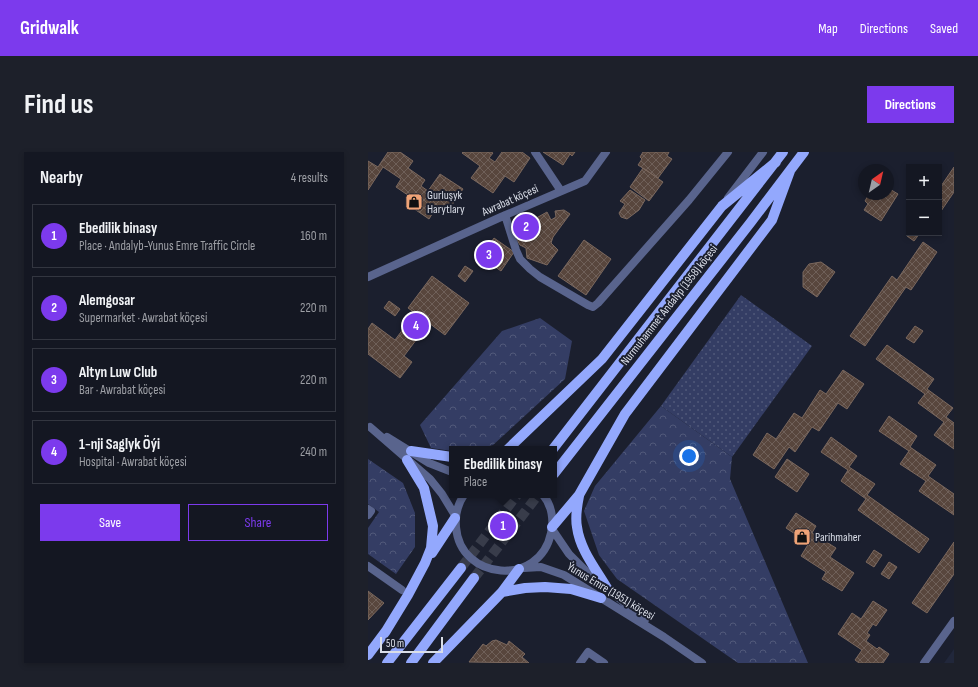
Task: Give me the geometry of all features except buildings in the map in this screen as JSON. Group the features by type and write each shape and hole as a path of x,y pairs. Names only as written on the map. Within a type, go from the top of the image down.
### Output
{"main road":[{"name":"Nurmuhammet Andalyp (1958) köçesi","path":"555,446 783,152"},
{"name":"Nurmuhammet Andalyp (1958) köçesi","path":"557,470 804,152"},
{"path":"511,446 602,359 722,206 776,162"},
{"path":"552,528 579,495 625,414 772,220 790,171"},
{"path":"425,563 431,548 433,526 424,488 409,455 449,457"},
{"path":"579,495 576,511 577,527 583,548 607,588"},
{"path":"368,655 386,631 425,563 455,518"},
{"path":"387,663 461,568"},
{"path":"433,663 502,592 520,568"},
{"path":"411,663 474,578"},
{"path":"502,592 525,588 545,587 571,589 601,598"}],"street":[{"path":"535,152 561,191"},
{"name":"Awrabat köçesi","path":"368,277 505,215 585,181 606,152"},
{"path":"505,215 516,250 524,264 540,277 588,306 593,307 689,200 728,152"},
{"path":"722,206 763,152"},
{"path":"369,426 409,455 442,494 455,518"},
{"path":"409,455 449,471"},
{"path":"455,518 457,508 462,498"},
{"path":"520,568 529,564 538,557 550,538 552,528 551,512 546,498"},
{"path":"368,509 371,511 368,514"},
{"name":"Ýunus Emre (1951) köçesi","path":"455,518 457,534 463,549 474,561 488,568 503,571 520,568 541,567 564,574 664,637 702,663"},
{"name":"Ýunus Emre (1951) köçesi","path":"552,528 569,554 586,571 664,637"},
{"path":"368,566 402,590"},
{"path":"924,663 954,621"},
{"path":"580,663 588,652 604,663"}],"shaded area":[{"path":"954,649 954,663 944,663"}],"green space":[{"path":"741,295 812,346 732,457 661,406"},
{"path":"540,318 572,341 565,379 493,445 449,446 449,451 431,448 420,425 502,331"},
{"path":"661,406 732,457 730,479 808,663 738,663 617,579 599,555 584,511 595,486"},
{"path":"368,459 403,483 415,513 415,547 396,574 368,554 368,528 379,512 368,504"}],"tunnel":[{"path":"461,568 515,498"},
{"path":"474,578 536,498"}],"place":[{"name":"Gurluşyk Harytlary","path":"414,202"},
{"name":"Alemgosar","path":"526,227"},
{"name":"Altyn Luw Club","path":"489,255"},
{"name":"1-nji Saglyk Öýi","path":"416,326"},
{"name":"Ebedilik binasy","path":"503,526"},
{"name":"Parihmaher","path":"802,537"}]}
